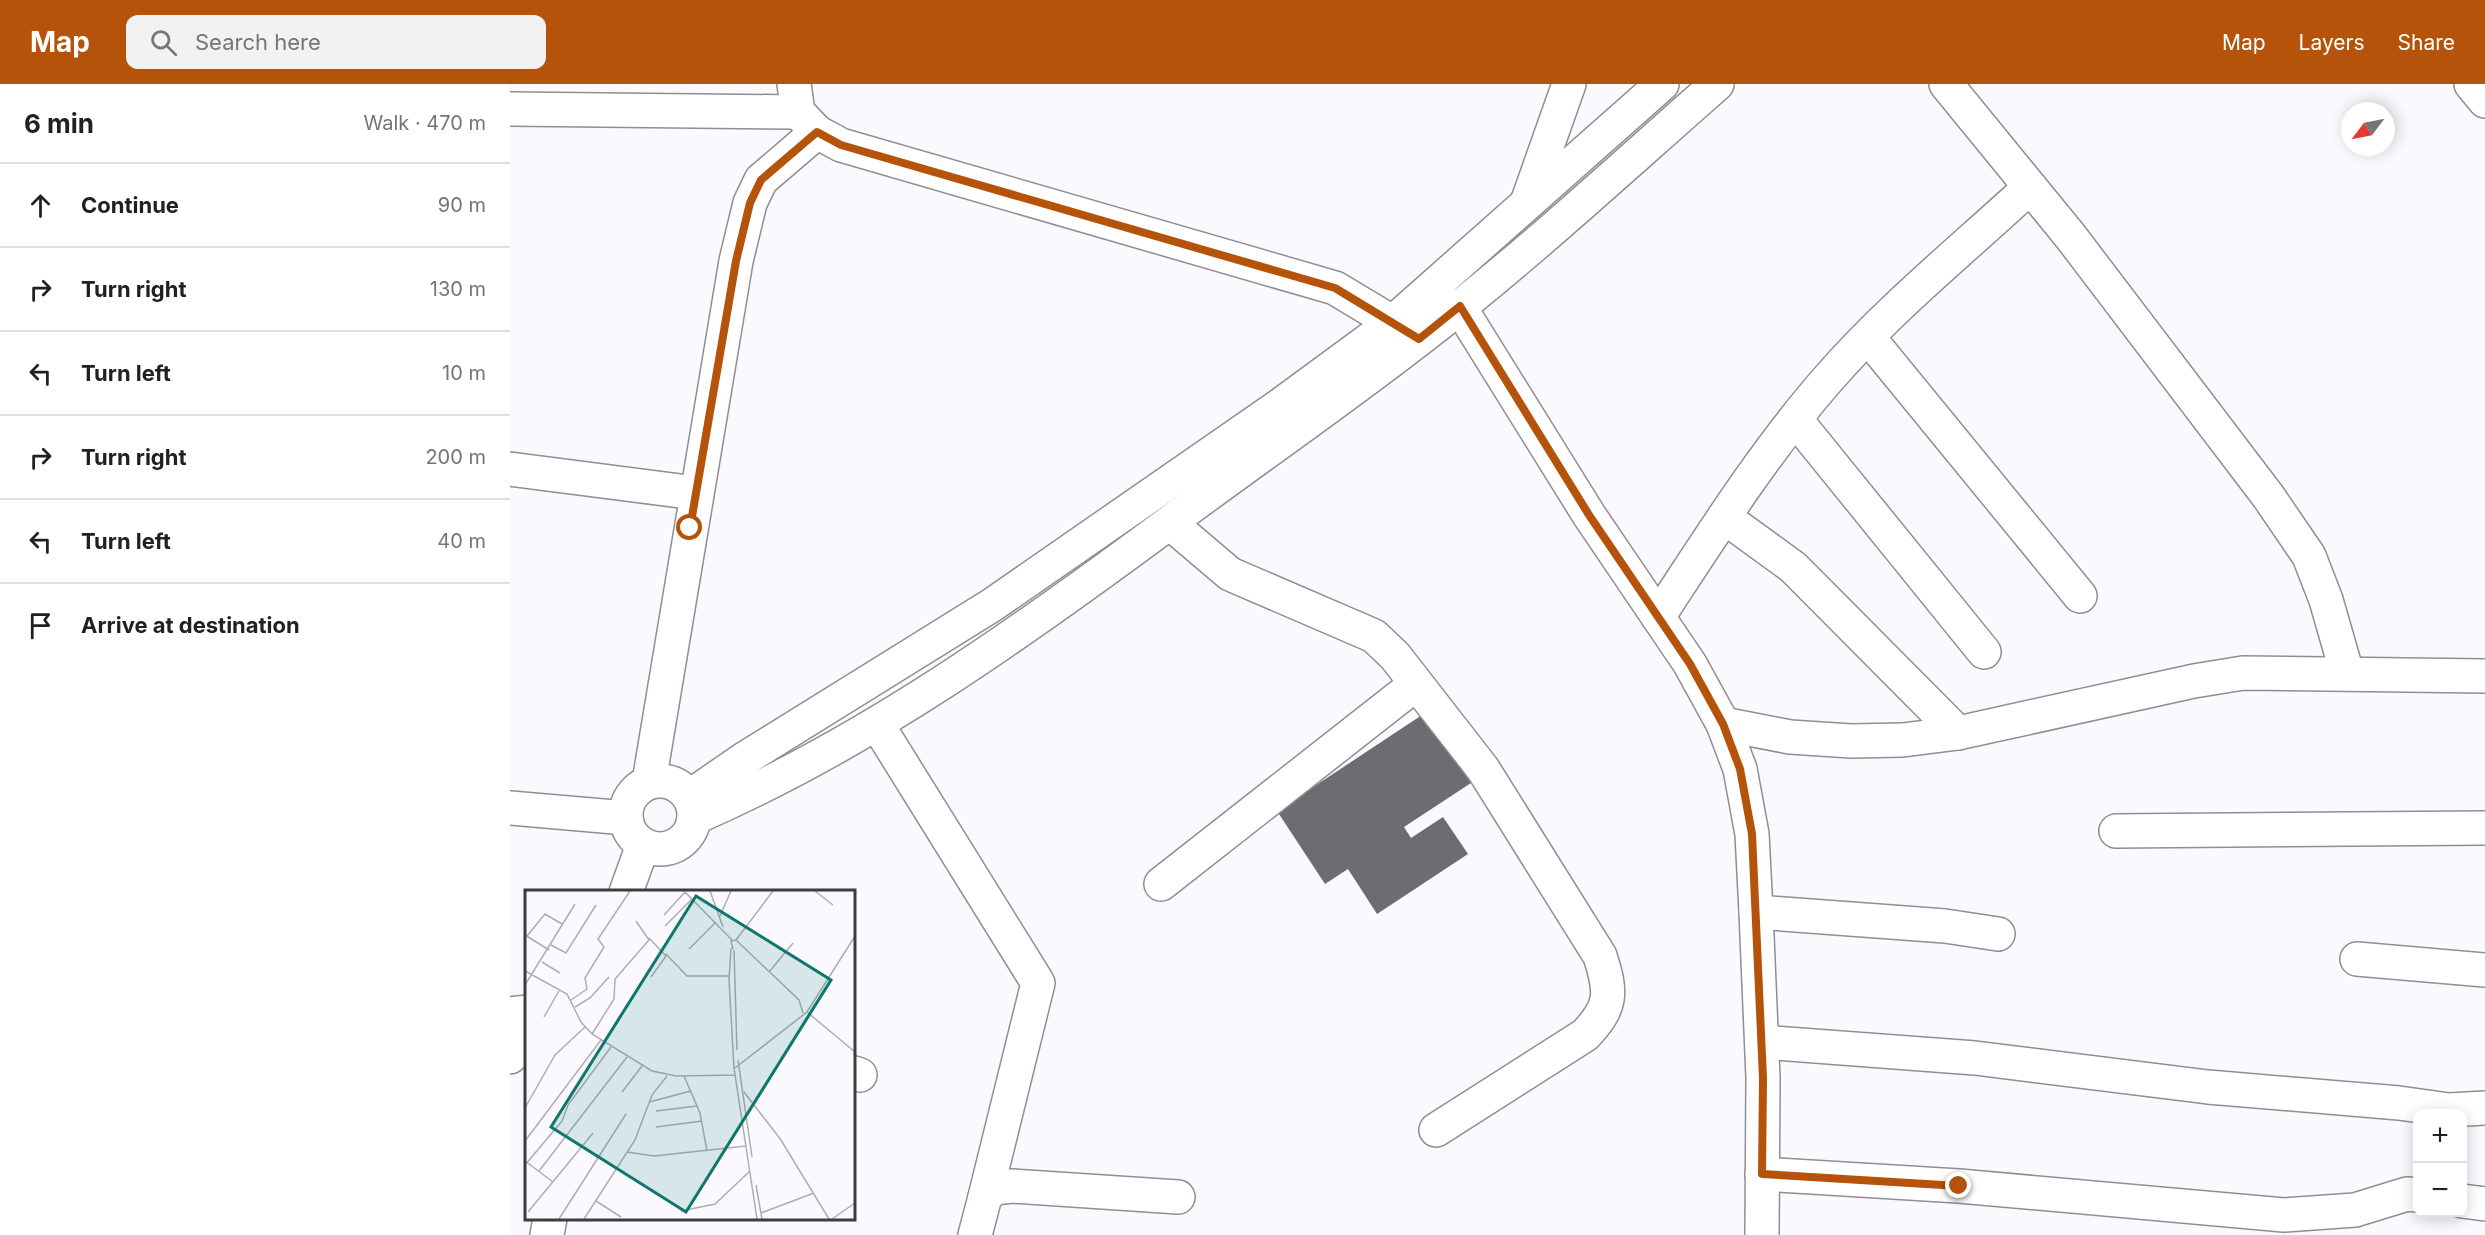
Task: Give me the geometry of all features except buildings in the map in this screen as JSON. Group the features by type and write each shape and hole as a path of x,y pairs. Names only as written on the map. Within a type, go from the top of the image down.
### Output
{"street":[{"path":"1519,258 1527,202 1569,84"},
{"path":"692,807 749,794 901,711 1170,523 1406,331 1527,202 1662,84"},
{"path":"692,807 744,759 992,605 1279,406 1406,331 1460,306 1519,258 1717,84"},
{"path":"1946,84 2030,188 2268,496 2309,556 2326,600 2347,673"},
{"path":"2471,84 2485,101"},
{"path":"510,109 803,109 841,145 1335,288 1406,331"},
{"path":"649,782 736,261 750,203 803,109"},
{"path":"1658,616 1746,483 1828,379 1868,337 2030,188"},
{"path":"1460,306 1589,515 1690,664 1723,724 1740,769 1752,834 1756,912 1762,1042 1762,1235"},
{"path":"1868,337 2080,596"},
{"path":"1796,420 1984,652"},
{"path":"510,469 696,493"},
{"path":"1724,517 1793,567 1958,733"},
{"path":"1170,523 1230,574 1374,636 1395,656 1483,769 1600,956 1607,978 1609,1002 1600,1019 1585,1035 1436,1130"},
{"path":"1723,724 1790,737 1851,741 1903,740 1958,733 2243,673 2485,676"},
{"path":"1161,884 1416,684"},
{"path":"877,724 1038,983 975,1235"},
{"path":"649,782 671,783 692,807 691,829 676,846 654,849 634,838 626,818 631,796 638,788 649,782"},
{"path":"510,808 626,818"},
{"path":"2116,831 2485,828"},
{"path":"626,890 643,845"},
{"path":"1756,912 1946,926 1998,934"},
{"path":"2357,959 2485,970"},
{"path":"510,1014 525,1012"},
{"path":"510,1057 525,1037"},
{"path":"1762,1042 1975,1058 2208,1087 2399,1103 2449,1110 2485,1108"},
{"path":"1762,1174 1959,1186 2284,1215 2355,1210 2407,1194 2413,1195"},
{"path":"985,1197 994,1188 1012,1186 1178,1197"},
{"path":"2467,1202 2485,1204"},
{"path":"547,1235 550,1220"}],"route":[{"path":"690,528 736,261 750,203 761,180 817,132 841,145 1335,288 1419,339 1460,306 1589,515 1690,664 1723,724 1740,769 1752,834 1763,1078 1762,1174 1959,1186"}]}
